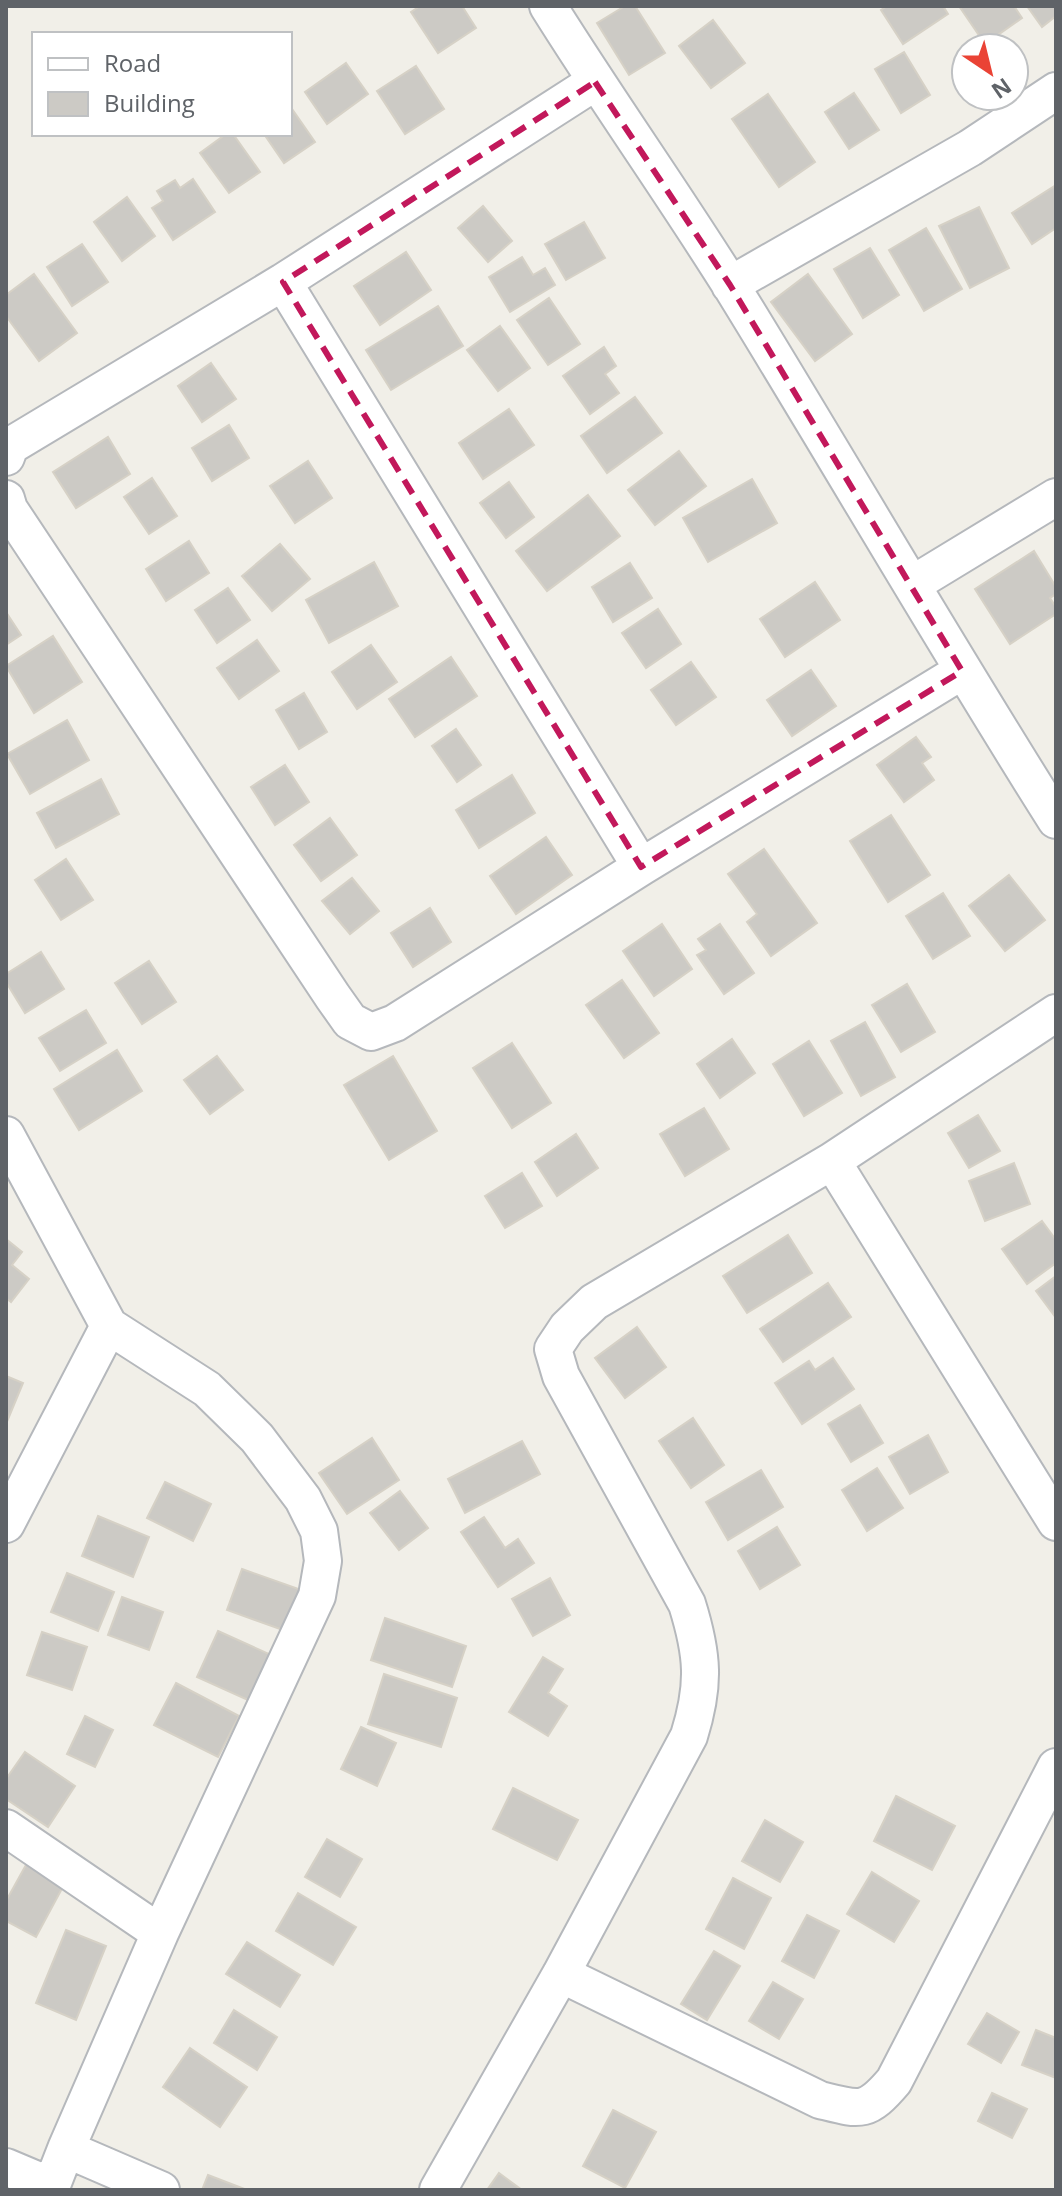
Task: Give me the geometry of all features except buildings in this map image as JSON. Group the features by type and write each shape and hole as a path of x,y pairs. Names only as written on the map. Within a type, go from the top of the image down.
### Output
{"street":[{"path":"548,6 730,285 913,584 962,671 1056,820"},
{"path":"6,457 10,446 283,282 595,82"},
{"path":"730,285 970,148 1056,91"},
{"path":"283,282 641,867"},
{"path":"913,584 1056,497"},
{"path":"6,499 9,509 350,1021 371,1032 395,1023 641,867 962,671"},
{"path":"438,2190 561,1974 689,1736 700,1703 702,1669 698,1639 687,1604 561,1376 553,1349 567,1328 594,1302 832,1161 1056,1013"},
{"path":"6,1135 109,1326 207,1389 257,1438 303,1499 319,1531 323,1561 317,1596 160,1933 50,2188 6,2167"},
{"path":"832,1161 1056,1522"},
{"path":"6,1524 109,1326"},
{"path":"561,1974 820,2100 851,2108 875,2103 894,2081 1056,1767"},
{"path":"6,1828 160,1933"},
{"path":"66,2149 161,2190"}],"highlighted area":[{"path":"595,82 730,285 962,671 641,867 283,282"}]}
